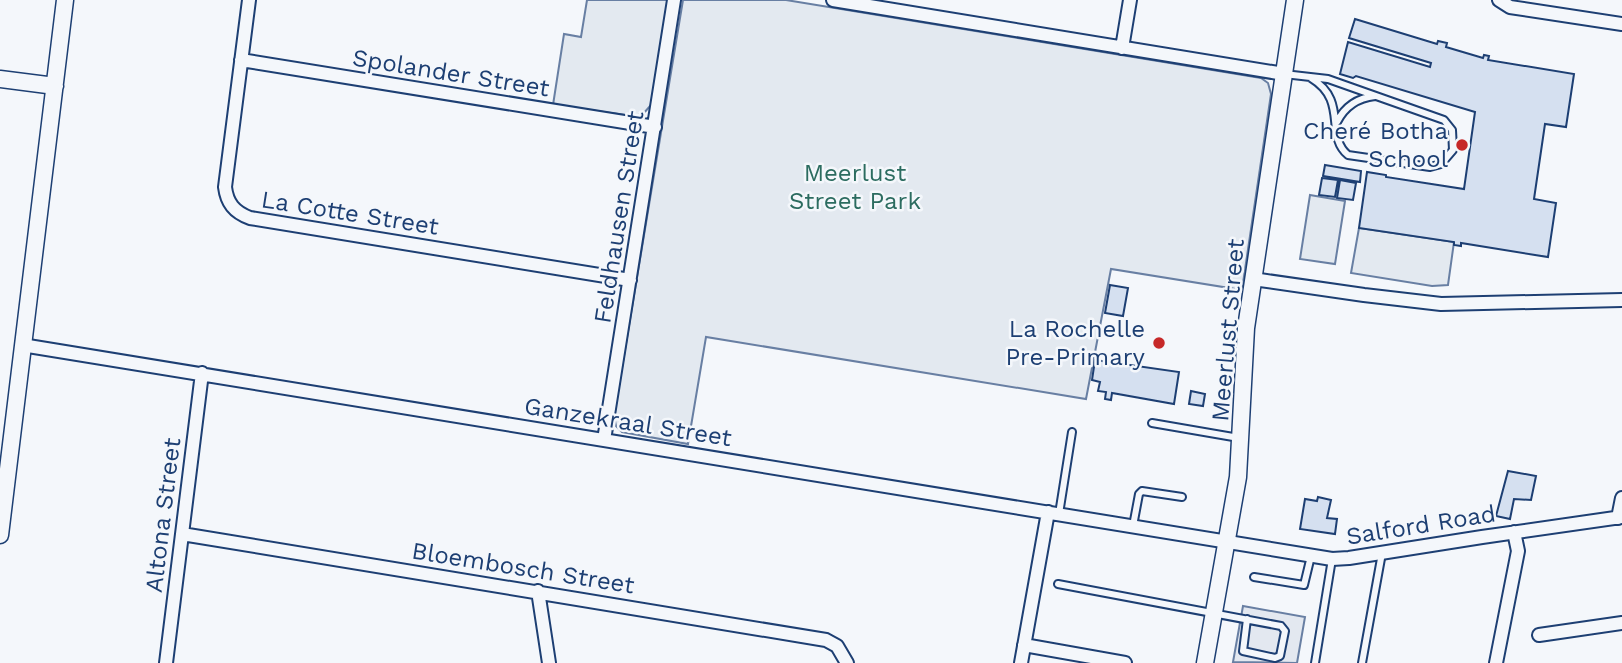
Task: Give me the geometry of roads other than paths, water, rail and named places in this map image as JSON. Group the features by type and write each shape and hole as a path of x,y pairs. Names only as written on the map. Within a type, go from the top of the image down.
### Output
{"street":[{"path":"0,535 65,0"},
{"name":"La Cotte Street","path":"249,0 225,187 229,202 241,214 250,218 630,280"},
{"name":"Feldhausen Street","path":"604,440 674,0"},
{"path":"833,0 1284,74"},
{"path":"1122,48 1130,0"},
{"name":"Meerlust Street","path":"1205,663 1227,542 1241,438 1245,348 1253,279 1295,0"},
{"path":"1499,0 1510,7 1622,24"},
{"name":"Spolander Street","path":"241,60 654,127"},
{"path":"0,79 55,86"},
{"path":"1253,279 1364,296 1441,304 1622,300"},
{"name":"Ganzekraal Street","path":"22,345 1227,542"},
{"name":"Altona Street","path":"166,663 202,373"},
{"path":"1620,518 1622,498"},
{"path":"1021,663 1054,513"},
{"name":"Salford Road","path":"1227,542 1332,559 1620,518"},
{"path":"1496,663 1518,552 1514,532"},
{"name":"Bloembosch Street","path":"182,534 826,640 837,646 847,663"},
{"path":"538,591 548,663"},
{"path":"1539,635 1622,624"},
{"path":"1024,645 1125,663"}],"lane":[{"path":"1284,74 1328,79 1438,117 1449,125 1454,143 1446,160 1436,166 1423,167 1352,157 1341,147 1329,95 1311,78"},
{"path":"1337,124 1343,112 1354,103 1368,97 1384,97"},
{"path":"1152,423 1241,438"},
{"path":"1054,513 1072,432"},
{"path":"1133,526 1139,494 1142,491 1182,497"},
{"path":"1362,663 1382,553"},
{"path":"1254,577 1304,585 1311,556"},
{"path":"1315,663 1332,559"},
{"path":"1058,584 1247,619 1284,628 1280,656 1275,658 1243,651 1247,619"}],"place":[{"name":"Cheré Botha School","path":"1462,145"},
{"name":"La Rochelle Pre-Primary","path":"1159,343"}],"park label":[{"name":"Meerlust Street Park","path":"855,187"}]}
